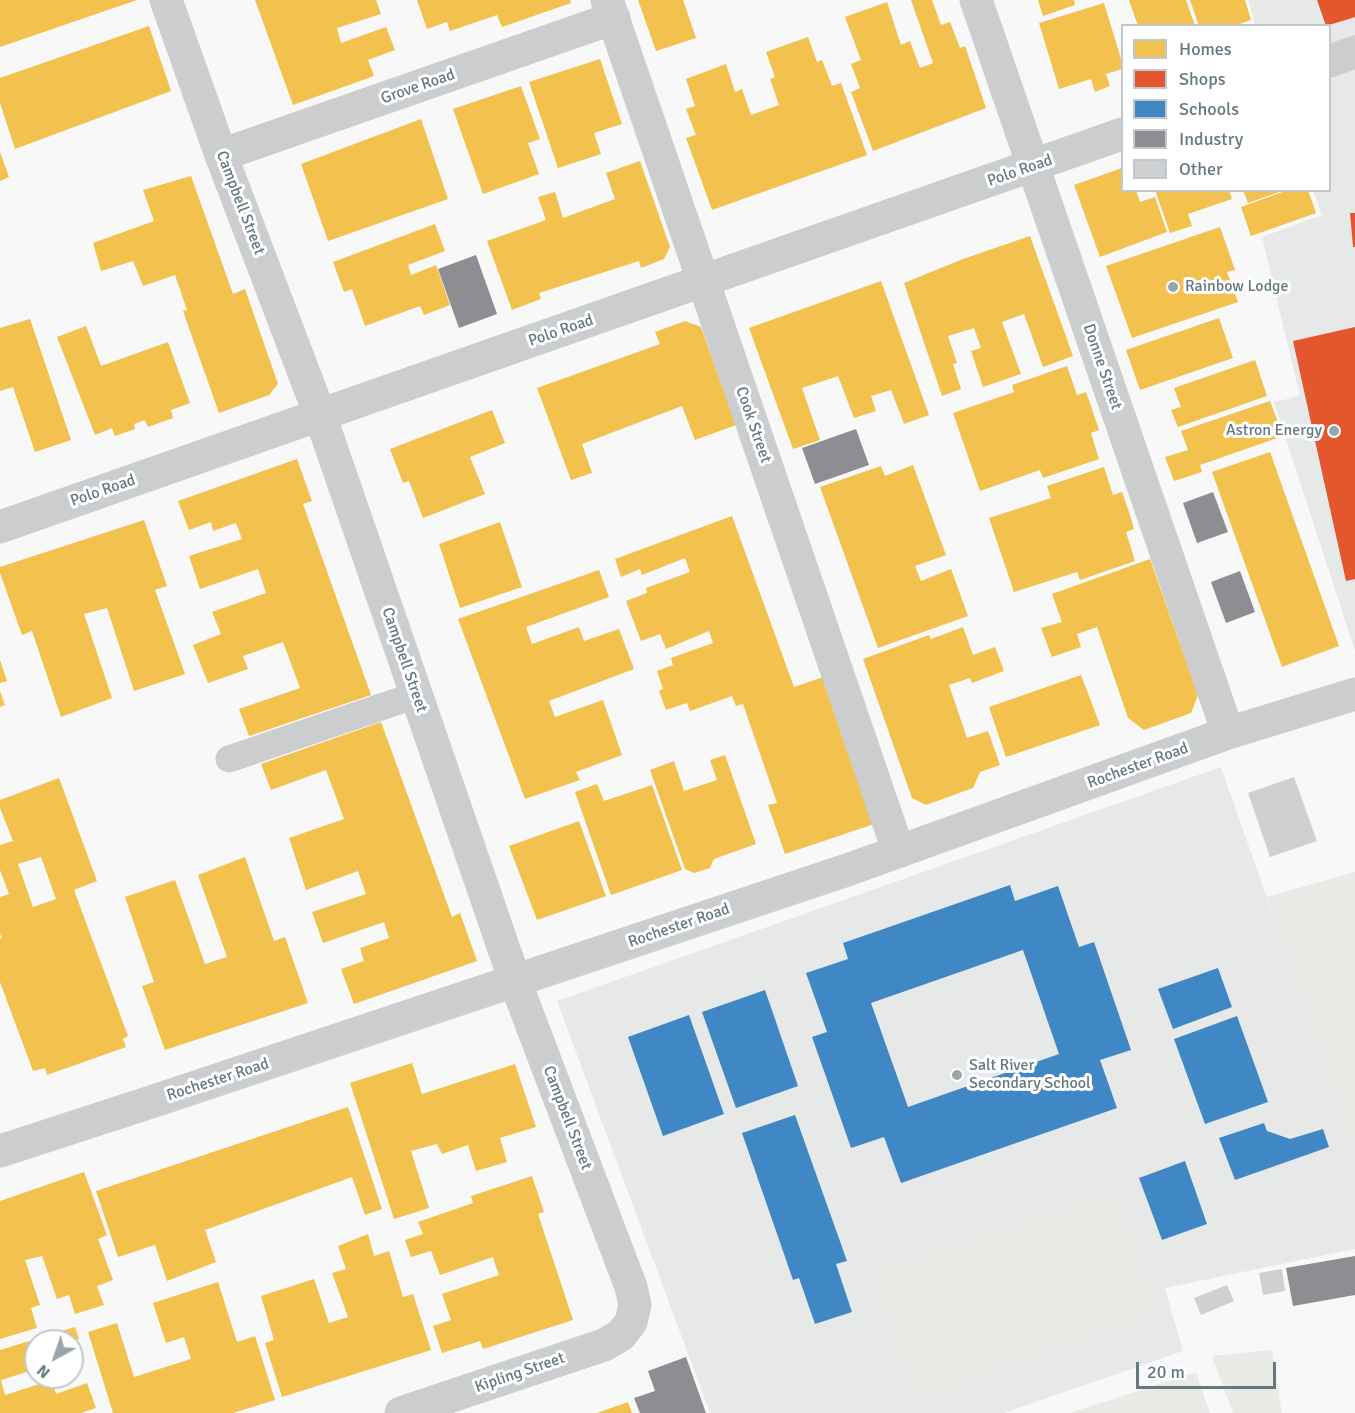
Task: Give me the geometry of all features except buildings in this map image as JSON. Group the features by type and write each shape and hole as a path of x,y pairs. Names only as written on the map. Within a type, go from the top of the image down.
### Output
{"street":[{"name":"Campbell Street","path":"166,0 221,155 320,415 515,981 631,1287 635,1305 631,1322"},
{"name":"Donne Street","path":"976,0 1228,733"},
{"name":"Grove Road","path":"221,155 611,9"},
{"name":"Cook Street","path":"611,9 898,850"},
{"path":"1331,60 1355,52"},
{"name":"Polo Road","path":"0,527 1121,134"},
{"name":"Rochester Road","path":"0,1151 850,869 1228,733 1355,694"},
{"name":"Kipling Street","path":"400,1413 604,1345 621,1335 631,1322"}],"lane":[{"path":"229,759 416,695"}],"shaded area":[{"path":"1248,0 1355,0 1355,651 1274,402 1300,396 1262,237 1322,215 1313,192 1331,192 1331,24 1255,24"},
{"name":"Salt River Secondary School","path":"1221,767 1355,1149 1355,1249 1165,1288 1183,1351 1004,1413 710,1413 557,1001"},
{"path":"1355,872 1355,1150 1267,897"},
{"path":"1115,1188 1160,1314 917,1399 872,1274"},
{"path":"1272,1350 1282,1413 1233,1413 1212,1356"},
{"path":"1196,1372 1210,1413 1070,1413"}],"place":[{"name":"Rainbow Lodge","path":"1173,287"},
{"name":"Astron Energy","path":"1334,431"},
{"name":"Salt River Secondary School","path":"957,1075"}]}
